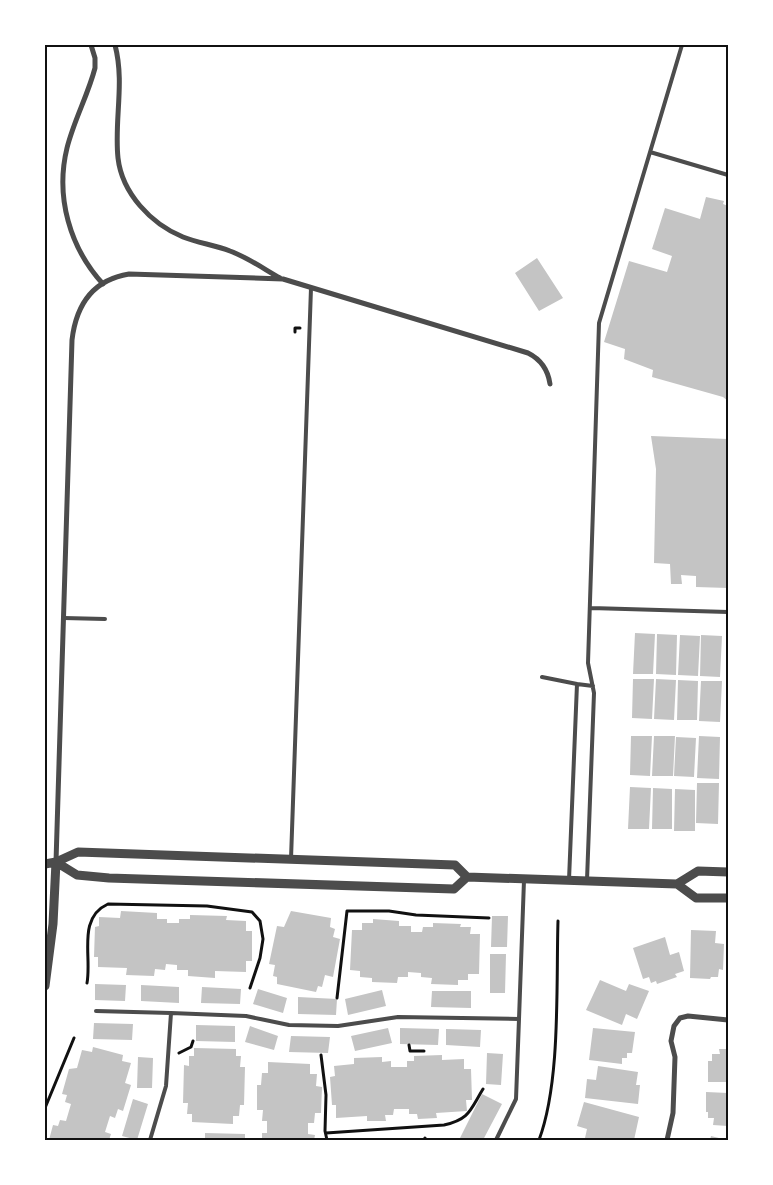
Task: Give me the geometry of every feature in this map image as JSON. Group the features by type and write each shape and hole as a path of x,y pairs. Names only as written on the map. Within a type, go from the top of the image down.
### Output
{"street":[{"path":"90,45 95,58 95,68 67,149 64,192 67,217 77,248 87,266 103,284"},
{"path":"115,45 120,76 118,160 122,174 136,201 152,218 176,234 231,251 283,279 528,353 543,365 549,375 550,384"},
{"path":"45,986 54,924 73,328 80,306 88,296 103,284 118,276 142,274 283,279"},
{"path":"45,864 56,862 78,852 455,865 467,877 677,884 696,898 728,898"},
{"path":"56,862 77,875 109,878 454,889 467,877"},
{"path":"677,884 698,871 728,872"},
{"path":"667,1140 673,1113 675,1056 671,1041 676,1022 680,1018 688,1016 728,1020"}],"lane":[{"path":"587,880 594,693 588,663 599,323 682,45"},
{"path":"650,152 728,175"},
{"path":"291,859 311,288"},
{"path":"591,608 728,612"},
{"path":"64,618 104,619"},
{"path":"542,677 593,686"},
{"path":"569,880 577,684"},
{"path":"496,1140 516,1098 524,879"},
{"path":"96,1011 246,1016 289,1025 338,1026 398,1017 519,1018"},
{"path":"150,1140 166,1086 171,1013"}],"path":[{"path":"87,983 88,930 91,919 98,909 108,904 206,906 241,909 252,912 260,921 263,938 250,988"},
{"path":"337,998 347,911 389,911 416,916 489,918"},
{"path":"539,1140 547,1118 554,1048 558,921"},
{"path":"45,1108 74,1038"},
{"path":"179,1054 191,1047 193,1041"},
{"path":"409,1045 410,1051 424,1051"},
{"path":"321,1055 326,1095 327,1140"},
{"path":"326,1133 444,1125 460,1122 483,1089"}],"building":[{"path":"706,197 724,201 723,204 728,206 728,401 723,397 652,377 653,370 624,359 625,349 604,342 629,261 667,272 672,256 652,249 665,208 700,219"},
{"path":"537,258 563,298 539,311 515,273"},
{"path":"651,436 728,439 728,588 696,587 696,576 681,575 682,584 671,584 670,564 654,563 656,469"},
{"path":"635,633 655,634 653,674 633,674"},
{"path":"657,634 677,635 676,675 656,674"},
{"path":"680,635 700,636 698,676 678,675"},
{"path":"701,635 722,636 720,677 700,676"},
{"path":"633,679 654,679 652,719 632,718"},
{"path":"656,679 676,680 674,720 654,719"},
{"path":"678,680 698,681 697,720 677,720"},
{"path":"701,681 722,681 720,722 699,721"},
{"path":"631,736 652,736 650,776 630,775"},
{"path":"654,736 675,736 673,776 652,776"},
{"path":"699,736 720,737 719,779 697,778"},
{"path":"676,737 696,738 694,777 674,776"},
{"path":"697,783 719,783 718,824 696,823"},
{"path":"630,787 651,788 649,829 628,829"},
{"path":"653,788 672,789 672,829 652,829"},
{"path":"675,789 695,790 695,831 674,831"},
{"path":"121,911 157,913 157,919 167,919 167,923 179,923 179,919 190,919 190,915 227,916 226,920 246,921 246,931 252,931 252,961 246,961 246,972 215,971 215,978 188,976 188,970 177,970 177,965 166,964 165,970 155,969 154,976 126,975 127,968 98,967 98,957 94,957 95,927 99,926 99,917 120,918"},
{"path":"291,911 331,918 330,927 335,929 333,937 340,939 333,977 325,975 322,987 318,986 316,992 277,984 277,977 273,976 275,965 269,964 277,926 284,927"},
{"path":"492,916 508,916 507,947 491,947"},
{"path":"373,919 399,921 399,926 411,926 411,932 422,932 423,927 433,927 433,923 461,924 460,927 471,927 470,934 480,934 479,974 468,974 468,980 458,980 458,985 431,984 432,978 421,977 421,973 408,972 408,977 398,977 397,983 372,982 372,978 360,977 360,971 350,970 352,930 362,930 362,923 373,923"},
{"path":"691,930 716,931 715,943 724,944 723,970 719,969 718,977 711,977 710,979 690,978"},
{"path":"665,937 670,955 679,952 684,971 675,974 677,977 657,984 656,981 651,983 649,977 643,979 633,948"},
{"path":"490,954 506,954 505,993 490,993"},
{"path":"600,980 626,991 629,984 649,991 637,1019 626,1014 622,1025 586,1010"},
{"path":"95,984 126,985 125,1001 95,1000"},
{"path":"141,985 179,987 179,1003 141,1001"},
{"path":"202,987 241,989 240,1004 201,1003"},
{"path":"258,989 287,998 283,1013 253,1004"},
{"path":"382,990 386,1006 348,1015 345,999"},
{"path":"432,991 471,991 471,1008 431,1007"},
{"path":"298,997 337,999 336,1015 298,1014"},
{"path":"94,1023 133,1024 132,1040 93,1039"},
{"path":"196,1025 235,1026 235,1042 196,1041"},
{"path":"250,1026 278,1036 274,1050 245,1042"},
{"path":"388,1028 392,1043 355,1051 351,1036"},
{"path":"400,1028 439,1029 438,1045 400,1044"},
{"path":"593,1028 635,1032 632,1053 627,1053 627,1058 622,1058 622,1064 589,1060"},
{"path":"446,1029 481,1030 480,1047 446,1045"},
{"path":"291,1036 330,1037 328,1053 289,1052"},
{"path":"93,1047 123,1055 122,1061 131,1063 125,1083 131,1085 123,1111 118,1109 115,1118 110,1116 105,1132 111,1134 109,1140 49,1140 53,1125 58,1126 60,1120 66,1121 71,1104 65,1102 67,1095 62,1094 69,1069 77,1068 82,1050 92,1052"},
{"path":"194,1048 236,1049 236,1056 241,1056 240,1067 245,1067 244,1105 240,1105 239,1116 233,1116 233,1124 192,1122 192,1114 187,1114 188,1103 183,1103 184,1065 189,1066 189,1056 194,1056"},
{"path":"719,1049 728,1049 728,1082 708,1082 708,1061 712,1061 712,1054 720,1054"},
{"path":"487,1053 503,1054 501,1085 486,1084"},
{"path":"442,1055 442,1060 464,1059 464,1069 471,1069 472,1100 466,1100 467,1111 436,1113 437,1118 418,1119 417,1114 409,1114 409,1109 394,1109 393,1115 385,1115 386,1121 367,1121 367,1116 336,1118 336,1105 332,1105 330,1077 335,1076 334,1066 354,1064 354,1058 382,1057 382,1062 391,1061 391,1067 407,1067 407,1061 414,1061 414,1056"},
{"path":"138,1057 153,1058 152,1088 137,1088"},
{"path":"268,1062 310,1064 310,1074 317,1074 316,1086 322,1087 321,1113 315,1113 314,1123 308,1123 308,1134 315,1135 314,1140 262,1140 262,1133 267,1133 267,1121 262,1121 263,1110 257,1110 257,1085 261,1085 262,1073 268,1073"},
{"path":"598,1066 638,1072 636,1085 640,1085 638,1104 585,1098 587,1079 596,1080"},
{"path":"706,1092 728,1093 728,1126 713,1125 714,1118 708,1118 708,1112 706,1112"},
{"path":"482,1094 502,1104 483,1140 459,1140"},
{"path":"133,1099 148,1104 137,1140 122,1136"},
{"path":"584,1102 639,1117 634,1140 585,1138 587,1129 577,1126"},
{"path":"205,1133 245,1134 245,1140 205,1140"},
{"path":"711,1136 723,1139 723,1140 710,1140"}]}
